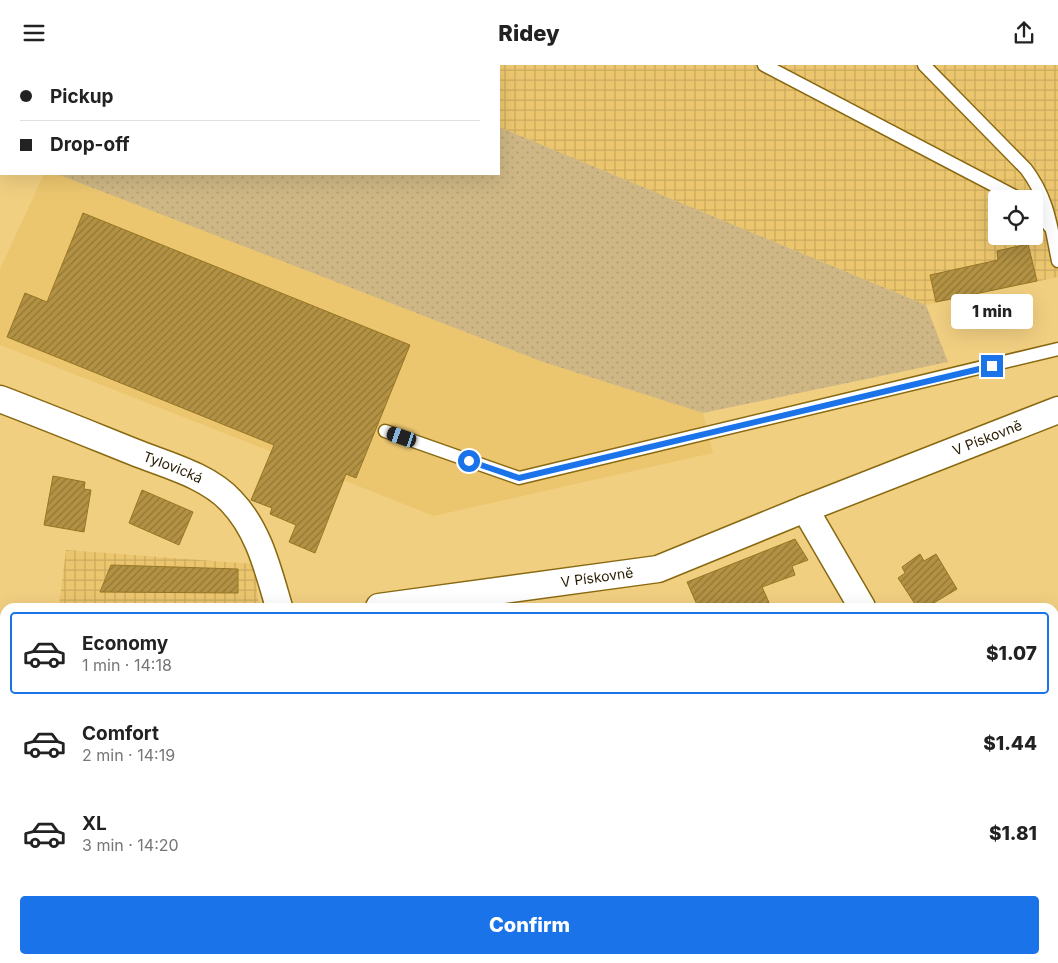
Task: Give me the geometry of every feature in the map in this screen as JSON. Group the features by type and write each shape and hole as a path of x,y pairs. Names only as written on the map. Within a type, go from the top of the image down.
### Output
{"street":[{"name":"Tylovická","path":"0,399 180,470 210,485 230,499 250,527 267,565 278,603"},
{"name":"V Pískovně","path":"408,603 658,569 1058,410"},
{"path":"805,509 858,603"}],"lane":[{"path":"764,65 1003,190"},
{"path":"924,65 1026,169 1038,185 1046,202 1058,261"},
{"path":"1043,221 1054,236"},
{"path":"385,431 519,478 1058,349"}],"shaded area":[{"path":"500,65 1058,65 1058,277 926,305 500,127"},
{"path":"500,127 926,305 948,362 703,413 543,362 60,175 500,175"},
{"path":"44,175 60,175 543,362 703,413 713,453 434,516 0,345 0,269"},
{"path":"66,550 254,564 259,603 59,603"}],"building":[{"path":"83,213 410,345 356,478 346,474 315,553 289,542 296,525 270,514 272,508 251,500 274,445 7,337 25,293 47,302"},
{"path":"1028,245 1037,281 936,302 930,275 998,260 997,251"},
{"path":"53,476 85,482 84,489 91,490 84,532 44,525"},
{"path":"142,490 193,512 179,545 129,523"},
{"path":"795,539 808,560 792,566 795,575 762,587 769,603 696,603 687,582"},
{"path":"920,554 924,561 936,554 957,589 934,603 914,603 898,578 905,573 902,567"},
{"path":"111,565 238,569 238,593 100,592"}],"route":[{"path":"469,461 519,478 992,366"}]}
